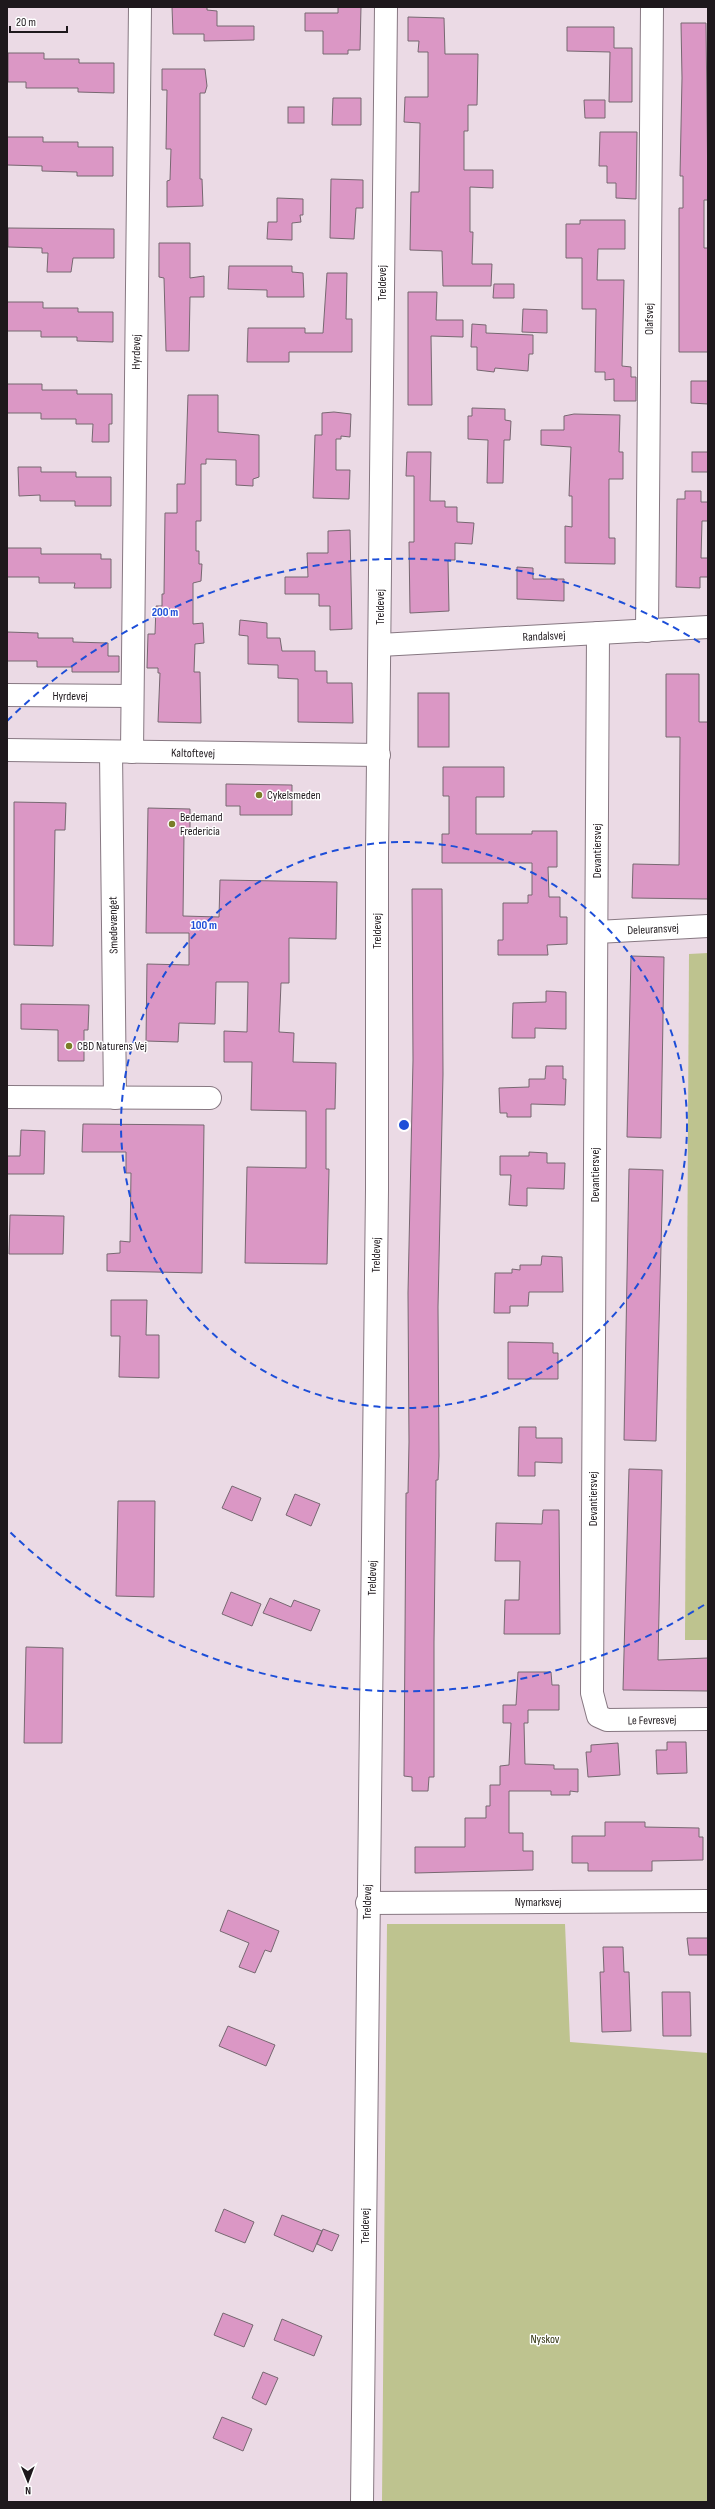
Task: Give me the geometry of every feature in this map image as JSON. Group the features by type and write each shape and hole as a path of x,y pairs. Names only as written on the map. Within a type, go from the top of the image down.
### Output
{"street":[{"name":"Hyrdevej","path":"122,752 132,696 140,7"},
{"name":"Treldevej","path":"362,2502 367,1903 377,1190 379,755 386,7"},
{"name":"Olafsvej","path":"647,631 652,7"},
{"name":"Randalsvej","path":"380,646 708,628"},
{"name":"Devantiersvej","path":"598,634 592,1694 598,1716"},
{"name":"Hyrdevej","path":"7,695 132,696"},
{"name":"Kaltoftevej","path":"7,750 379,755"},
{"name":"Smedevænget","path":"115,1098 122,752"},
{"name":"Deleuransvej","path":"597,932 708,926"},
{"path":"7,1097 210,1098"},
{"name":"Le Fevresvej","path":"598,1716 607,1720 619,1721 708,1719"},
{"name":"Nymarksvej","path":"367,1903 708,1901"}],"green space":[{"path":"708,953 708,1640 685,1640 689,954"},
{"name":"Nyskov","path":"387,1924 565,1924 570,2042 708,2053 708,2502 382,2502"}],"building":[{"path":"172,7 207,7 207,10 217,11 217,26 254,26 254,40 204,41 204,34 173,34"},
{"path":"338,7 361,7 360,50 348,50 348,54 323,54 323,31 305,31 305,13 338,13"},
{"path":"408,17 444,18 445,54 478,54 477,105 468,105 468,131 464,131 464,170 493,170 493,188 470,187 470,232 473,232 472,264 492,264 491,286 443,286 442,251 410,250 411,192 419,192 420,123 404,122 405,97 428,97 428,52 418,52 419,41 408,41"},
{"path":"681,23 706,23 708,200 704,200 704,248 708,248 708,352 679,352 679,208 683,208 683,176 680,176 682,78"},
{"path":"567,27 614,27 614,48 632,48 632,102 609,102 610,52 567,51"},
{"path":"8,53 44,53 44,59 79,59 79,63 114,63 114,93 78,92 78,88 26,88 26,82 8,82"},
{"path":"162,69 205,69 207,86 205,93 200,93 200,179 202,179 203,206 167,207 167,181 170,180 171,149 166,149 167,90 162,90"},
{"path":"333,98 361,98 361,125 332,125"},
{"path":"584,100 605,100 605,118 585,118"},
{"path":"288,107 304,107 304,123 288,123"},
{"path":"600,132 637,132 636,199 616,198 616,183 607,183 607,166 599,166"},
{"path":"7,137 43,137 43,142 78,142 78,147 113,147 113,176 77,176 77,172 42,171 42,166 7,165"},
{"path":"331,179 363,180 363,208 356,208 354,239 330,238"},
{"path":"277,198 303,199 303,215 300,215 301,222 292,223 292,240 267,239 268,222 277,222"},
{"path":"580,220 625,220 625,249 598,249 597,280 624,280 622,366 631,367 631,377 636,377 636,401 614,401 614,379 605,380 605,372 595,372 596,309 582,309 582,258 566,258 566,224 580,224"},
{"path":"8,228 114,229 114,258 73,258 71,272 47,272 48,253 42,253 42,248 8,247"},
{"path":"159,243 190,243 190,278 204,276 204,297 190,297 189,351 166,351 164,278 159,277"},
{"path":"229,266 292,266 292,272 303,273 304,297 267,297 267,290 228,289"},
{"path":"327,273 347,273 346,319 352,319 352,352 289,352 289,362 247,362 248,328 305,328 305,333 323,333"},
{"path":"494,284 514,284 514,298 493,298"},
{"path":"408,292 437,292 436,320 463,320 463,337 431,336 432,405 408,405"},
{"path":"7,302 43,302 43,308 78,308 78,312 113,312 113,342 77,341 77,337 41,337 41,331 7,331"},
{"path":"523,309 547,310 547,333 522,332"},
{"path":"472,324 486,325 486,333 533,335 533,354 529,354 528,371 495,368 494,372 477,370 477,347 471,347"},
{"path":"691,381 708,381 708,404 691,403"},
{"path":"7,384 42,384 42,390 77,390 77,394 112,394 112,424 109,424 109,442 92,442 93,424 76,424 76,419 41,419 41,413 7,413"},
{"path":"188,395 218,395 218,432 259,435 259,477 253,479 253,486 236,485 236,460 206,459 206,464 201,464 201,521 196,521 196,551 199,551 199,564 202,564 201,581 193,583 193,624 203,623 204,643 195,644 194,672 200,672 201,723 158,722 160,673 158,673 158,668 147,668 148,634 155,634 156,606 162,606 162,594 164,594 165,513 177,513 177,484 185,484"},
{"path":"472,408 505,409 505,420 511,421 510,440 504,440 503,483 487,483 488,440 468,439 468,416 472,416"},
{"path":"334,412 351,414 350,437 341,436 341,439 336,439 336,470 350,470 349,499 313,498 315,435 322,435 322,413"},
{"path":"574,414 620,415 619,452 623,452 623,479 609,479 609,538 615,538 615,564 565,563 565,526 572,527 572,496 569,496 571,447 541,445 541,430 564,430 564,416"},
{"path":"407,452 431,452 430,501 445,501 445,507 457,507 457,522 474,523 472,544 455,543 455,560 448,560 449,611 410,613 409,542 414,542 414,476 406,476"},
{"path":"692,452 708,452 708,472 692,472"},
{"path":"18,467 41,467 41,472 76,472 76,477 111,477 111,506 75,506 75,501 40,501 40,495 19,496"},
{"path":"685,491 701,491 701,502 708,502 708,521 702,521 701,558 708,558 708,577 700,577 700,588 676,587 677,499 685,499"},
{"path":"350,530 352,629 330,630 330,606 319,606 319,594 285,594 285,577 308,577 307,553 328,553 328,531"},
{"path":"7,548 41,548 41,554 101,554 101,559 111,559 111,588 74,588 75,583 39,583 39,577 7,577"},
{"path":"517,567 533,568 533,579 564,579 564,601 517,599"},
{"path":"240,620 267,623 267,638 280,638 282,651 315,651 315,671 327,671 327,683 352,683 353,723 298,722 298,679 278,678 278,665 248,664 248,636 239,635"},
{"path":"7,632 38,633 38,638 73,638 73,642 108,643 108,656 119,656 119,672 72,672 72,667 37,667 37,661 7,661"},
{"path":"666,674 699,674 699,722 708,722 708,899 632,898 633,864 679,865 680,737 666,737"},
{"path":"418,693 449,693 449,747 418,747"},
{"path":"443,767 504,767 504,797 476,797 476,834 532,834 532,831 557,831 557,867 548,867 549,897 560,897 560,917 567,917 567,944 547,945 548,955 498,955 498,940 503,940 503,903 528,903 528,895 532,895 532,863 442,863 442,834 449,834 449,796 443,796"},
{"name":"Cykelsmeden","path":"226,784 292,785 292,815 240,815 240,806 226,806"},
{"path":"14,802 66,803 65,830 55,830 53,946 14,945"},
{"path":"148,808 190,809 190,835 184,834 183,916 219,917 220,880 337,882 336,939 289,938 289,983 281,983 279,1032 294,1033 293,1062 336,1063 335,1109 326,1109 326,1169 329,1169 327,1264 245,1263 247,1167 306,1168 306,1111 251,1110 252,1062 224,1062 224,1031 247,1032 248,982 216,982 215,1024 179,1023 178,1042 146,1041 147,964 189,965 189,933 146,933"},
{"path":"412,889 442,889 443,1074 438,1307 439,1456 438,1480 436,1480 434,1777 429,1777 428,1791 412,1791 412,1777 404,1776 406,1493 408,1493 409,1442 408,1293 413,1060"},
{"path":"631,956 664,957 661,1138 627,1137"},
{"path":"546,991 566,992 566,1029 535,1028 535,1038 512,1038 513,1003 546,1002"},
{"path":"21,1004 89,1005 88,1030 84,1030 84,1061 58,1061 58,1030 21,1029"},
{"path":"546,1066 563,1066 563,1079 566,1079 565,1105 531,1104 531,1117 507,1117 507,1113 500,1113 499,1088 529,1087 529,1079 545,1079"},
{"path":"83,1124 204,1125 202,1273 107,1271 107,1254 120,1253 120,1241 130,1242 131,1173 126,1173 126,1152 82,1152"},
{"path":"21,1130 45,1131 44,1174 7,1174 7,1156 20,1156"},
{"path":"529,1152 547,1153 547,1163 565,1163 564,1189 527,1188 527,1206 509,1205 511,1175 500,1175 500,1156 529,1156"},
{"path":"629,1169 663,1170 656,1441 624,1440"},
{"path":"10,1215 64,1216 63,1254 9,1254"},
{"path":"542,1256 562,1257 563,1292 529,1292 528,1306 510,1306 510,1313 494,1313 495,1273 512,1273 512,1269 520,1270 520,1265 541,1265"},
{"path":"111,1300 147,1300 146,1335 159,1335 159,1378 119,1377 120,1336 111,1336"},
{"path":"508,1342 553,1343 553,1353 558,1353 558,1379 508,1379"},
{"path":"519,1427 536,1427 536,1438 562,1438 562,1463 535,1462 535,1476 518,1476"},
{"path":"629,1469 662,1470 658,1660 708,1658 708,1691 623,1690"},
{"path":"232,1486 261,1498 252,1521 222,1508"},
{"path":"295,1494 320,1504 311,1526 286,1515"},
{"path":"118,1501 155,1501 154,1597 116,1596"},
{"path":"543,1510 559,1510 560,1634 504,1634 505,1600 519,1600 520,1561 495,1561 496,1523 542,1524"},
{"path":"231,1592 261,1604 252,1626 222,1614"},
{"path":"270,1598 291,1607 294,1600 320,1610 311,1631 263,1613"},
{"path":"26,1647 63,1648 62,1743 24,1743"},
{"path":"518,1672 551,1672 552,1685 559,1685 559,1710 528,1710 528,1723 524,1723 525,1764 554,1765 554,1769 578,1769 578,1792 570,1791 570,1795 551,1795 551,1791 509,1791 509,1833 523,1833 523,1851 533,1851 533,1870 415,1873 415,1847 465,1847 465,1818 486,1818 486,1806 490,1806 490,1785 500,1785 500,1766 509,1765 511,1723 503,1723 503,1705 516,1705"},
{"path":"667,1742 686,1742 687,1773 657,1774 656,1750 667,1750"},
{"path":"618,1743 620,1775 588,1777 586,1752 591,1752 591,1745"},
{"path":"605,1822 645,1822 645,1827 699,1828 699,1837 703,1837 703,1860 652,1861 652,1871 588,1871 588,1863 572,1863 572,1836 605,1836"},
{"path":"228,1910 279,1931 271,1952 265,1950 255,1973 239,1967 249,1943 220,1931"},
{"path":"687,1938 708,1938 708,1955 689,1955"},
{"path":"603,1947 623,1947 624,1972 629,1972 631,2031 602,2032 600,1972 604,1972"},
{"path":"662,1992 690,1992 691,2036 663,2036"},
{"path":"228,2026 275,2045 266,2066 219,2046"},
{"path":"224,2209 254,2222 245,2243 215,2231"},
{"path":"282,2215 322,2231 313,2252 274,2235"},
{"path":"323,2229 339,2235 332,2251 317,2244"},
{"path":"223,2313 253,2325 244,2347 214,2335"},
{"path":"282,2319 322,2336 314,2356 274,2340"},
{"path":"263,2372 278,2378 266,2405 252,2398"},
{"path":"222,2417 252,2429 243,2451 213,2438"}],"place":[{"name":"Cykelsmeden","path":"259,795"},
{"name":"Bedemand Fredericia","path":"172,824"},
{"name":"CBD Naturens Vej","path":"69,1046"}]}
